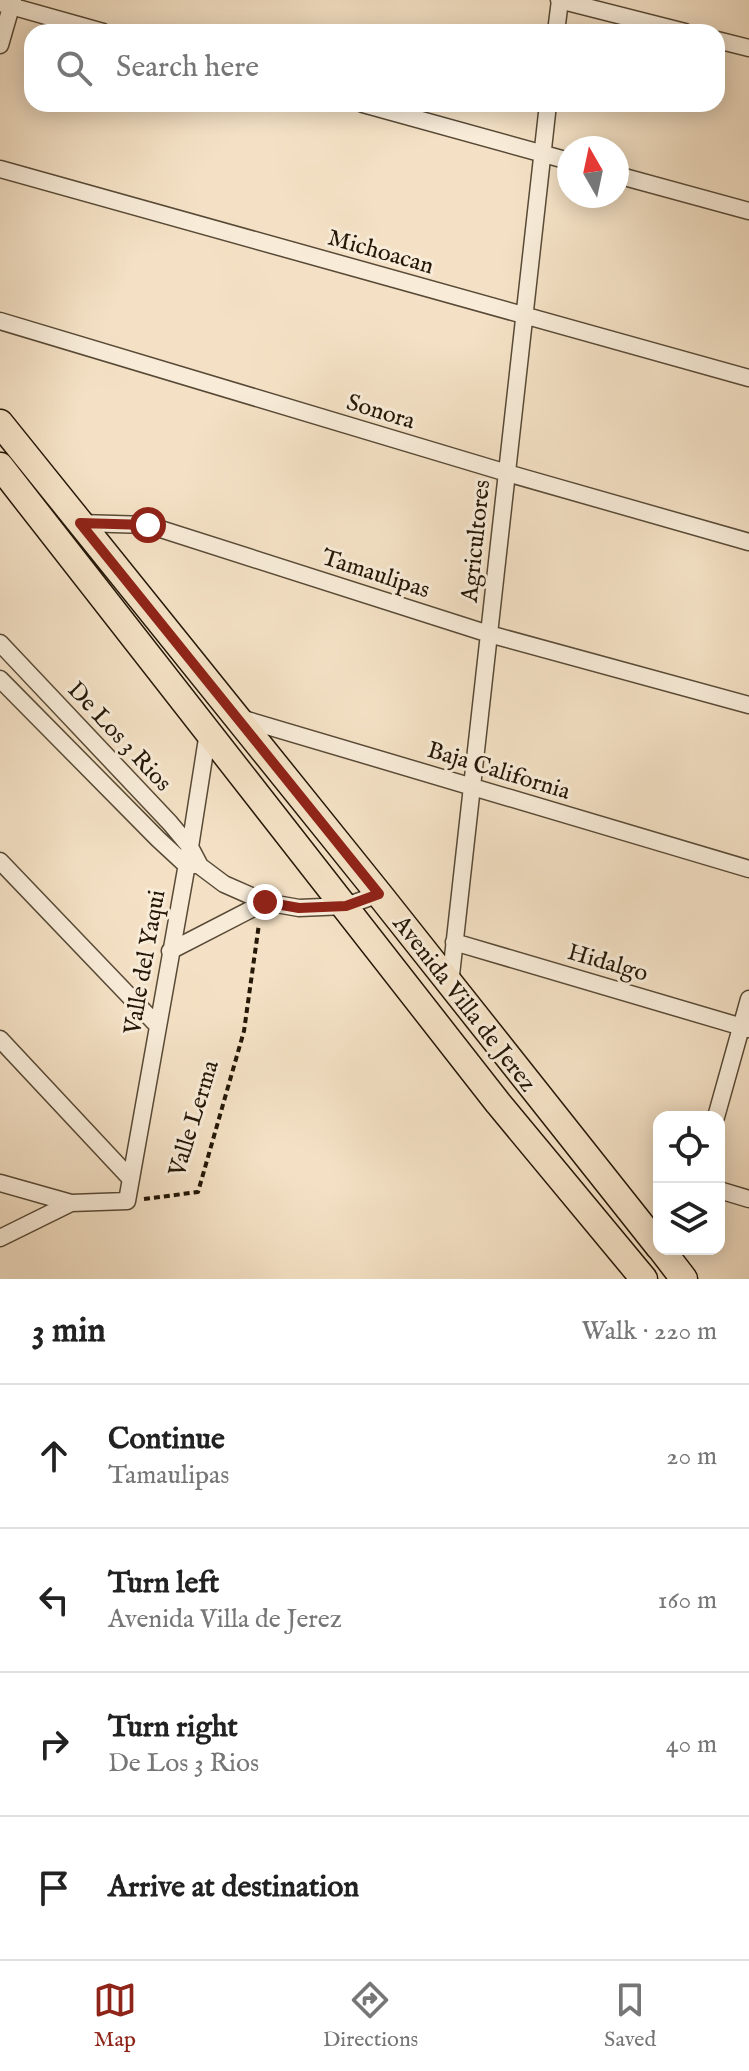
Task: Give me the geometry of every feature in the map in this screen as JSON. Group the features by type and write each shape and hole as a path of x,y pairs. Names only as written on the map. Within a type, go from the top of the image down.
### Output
{"main road":[{"name":"Avenida Villa de Jerez","path":"0,423 7,460 208,732 498,1103 644,1279"},
{"name":"Avenida Villa de Jerez","path":"7,460 80,523 671,1262"}],"street":[{"path":"557,24 559,0 654,24"},
{"path":"0,45 8,3 77,24"},
{"path":"725,42 749,48"},
{"path":"392,112 557,158"},
{"name":"Agricultores","path":"450,984 547,112"},
{"name":"Michoacan","path":"0,169 749,378"},
{"path":"629,178 749,211"},
{"name":"Sonora","path":"0,321 749,542"},
{"name":"Tamaulipas","path":"80,523 148,525 489,634 749,705"},
{"name":"De Los 3 Rios","path":"0,643 190,847"},
{"name":"De Los 3 Rios","path":"0,679 158,839 224,884 265,902 299,908 346,906 379,894"},
{"name":"Baja California","path":"236,717 749,869"},
{"name":"Valle del Yaqui","path":"127,1201 170,951 193,865 190,847 208,732"},
{"path":"0,861 157,1025"},
{"path":"170,951 265,902"},
{"name":"Hidalgo","path":"454,942 745,1028"},
{"path":"718,1111 745,1028 749,999"},
{"name":"Valle Lerma","path":"0,1039 130,1178"},
{"path":"0,1183 71,1203 127,1201"},
{"path":"725,1192 749,1199"},
{"path":"0,1238 71,1203"}],"path":[{"name":"Valle Lerma","path":"127,1201 198,1192 244,1031 257,934 265,902"}],"route":[{"path":"148,525 80,523 379,894 346,906 299,908 265,902"}]}
